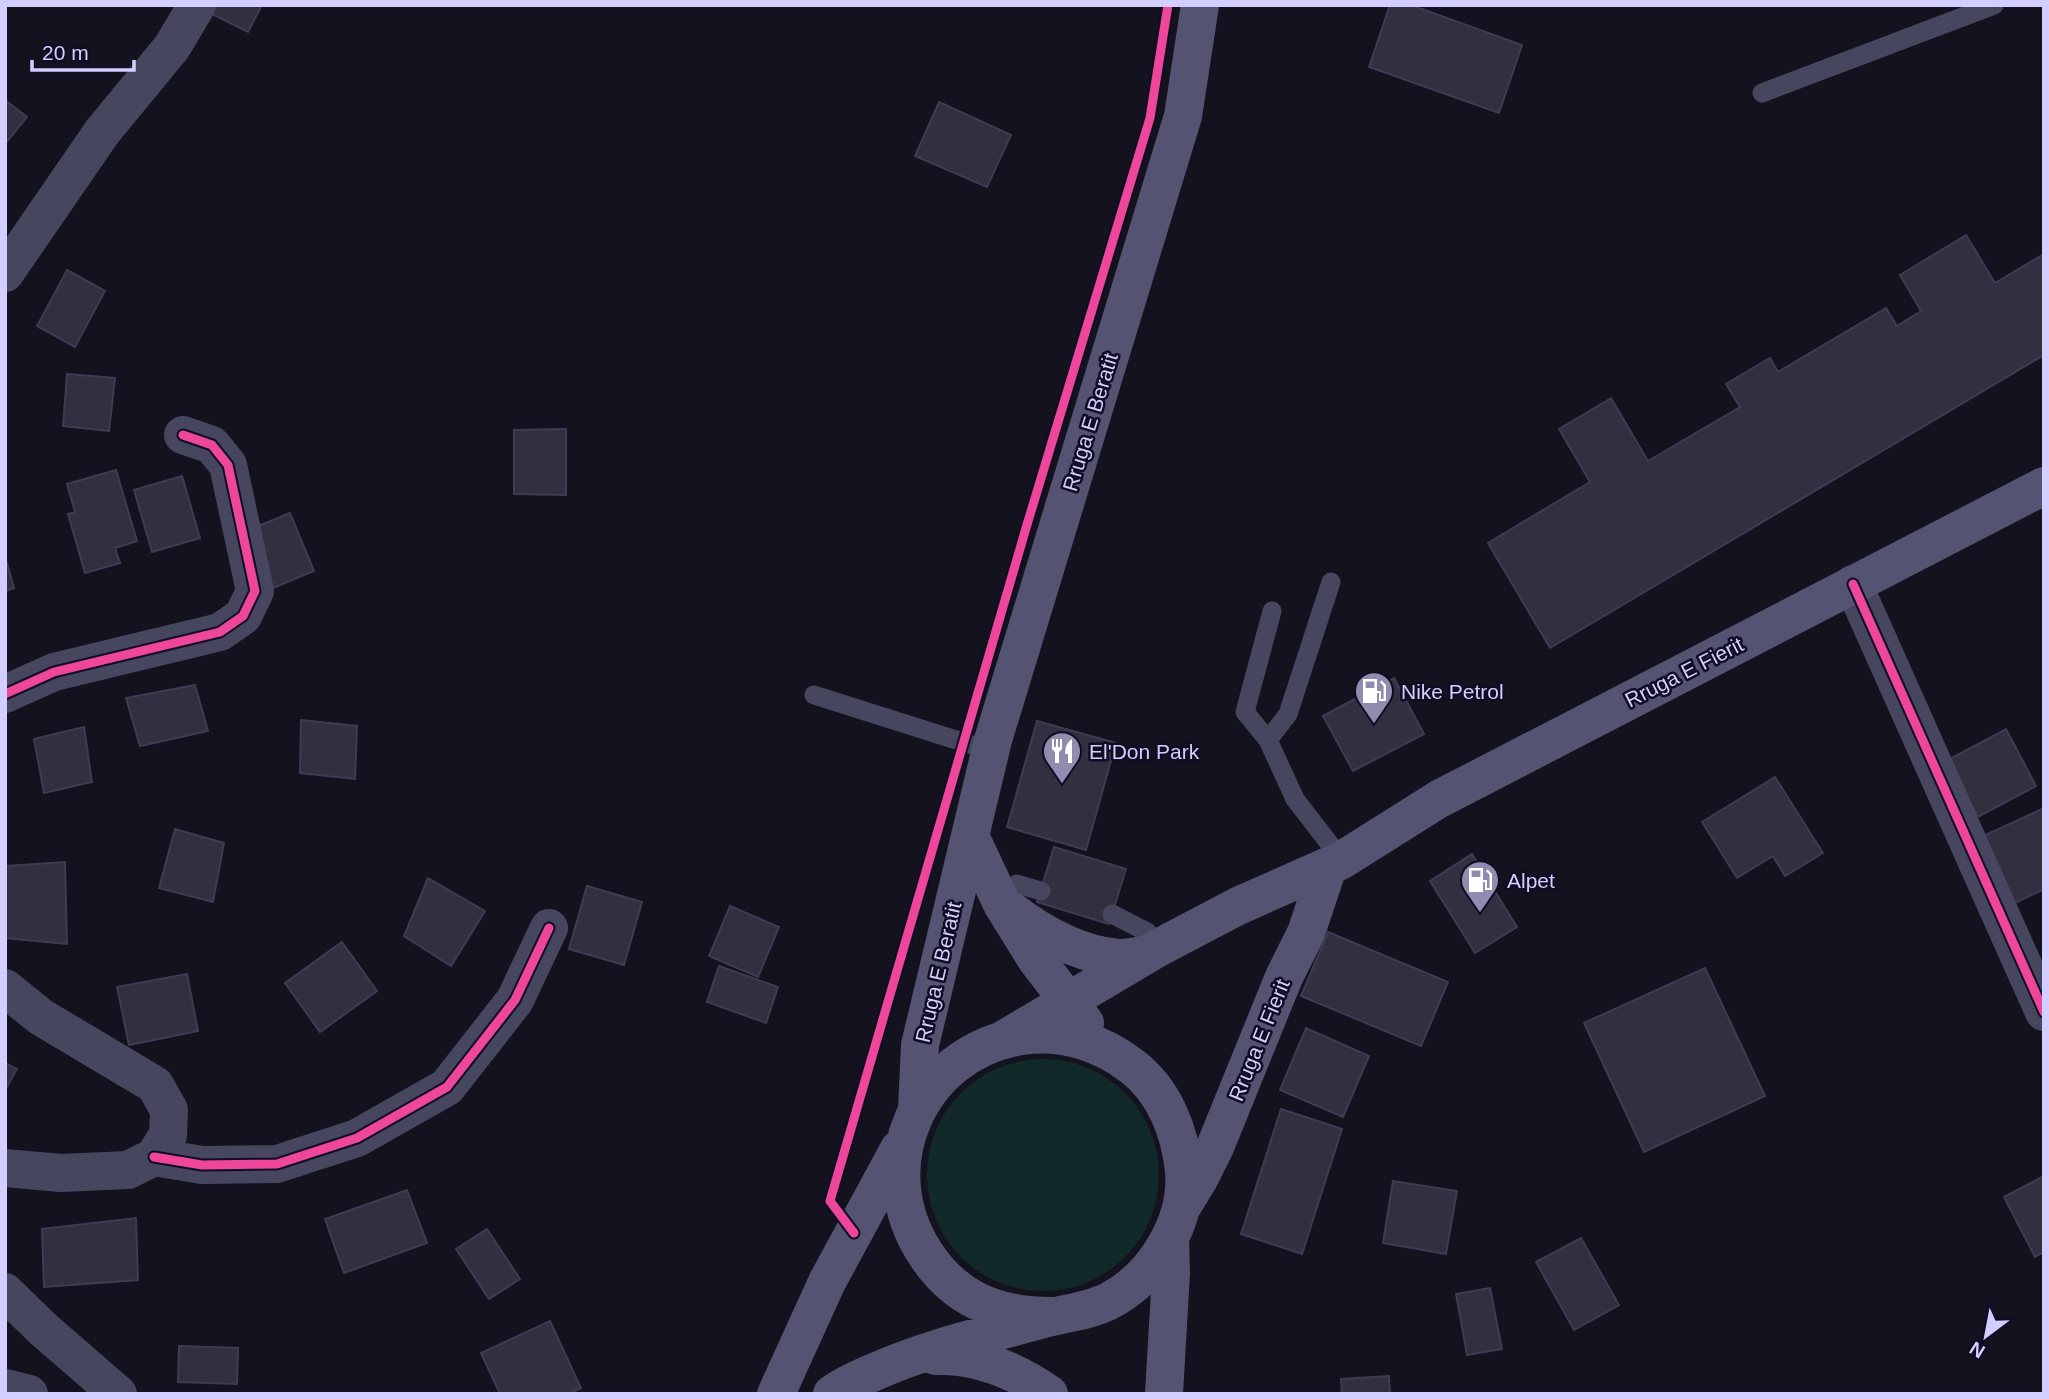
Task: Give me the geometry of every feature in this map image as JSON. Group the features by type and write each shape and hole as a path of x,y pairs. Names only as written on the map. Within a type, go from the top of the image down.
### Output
{"main road":[{"name":"Rruga E Beratit","path":"975,1300 933,1265 918,1243 907,1219 901,1165 911,1123 920,1045 991,751 1183,116 1200,5"},
{"name":"Rruga E Fierit","path":"1006,1038 1152,952 1238,906 1335,863 1439,799 2044,486"},
{"path":"971,838 1000,900 1036,959 1068,1003 1109,1051"},
{"name":"Rruga E Fierit","path":"1054,1316 1082,1311 1110,1300 1134,1284 1154,1263 1215,1147 1284,977 1306,933 1335,863"},
{"path":"1000,900 1032,927 1076,947 1119,958 1152,952"},
{"path":"776,1394 827,1282 933,1084 955,1064 979,1048 1006,1038 1035,1034 1065,1035 1109,1051 1135,1068 1156,1091 1172,1119 1182,1149 1184,1179 1175,1224 1164,1394"},
{"path":"975,1300 1000,1310 1027,1316 1054,1316"},
{"path":"975,1300 1056,1394"},
{"path":"832,1394 841,1387 893,1363 930,1350 1054,1316"},
{"path":"893,1363 934,1356 975,1359 995,1364 1049,1394"}],"street":[{"path":"5,273 102,132 172,47 197,5"},
{"path":"5,694 54,672 220,632 243,616 255,591 229,465 212,445 183,435"},
{"path":"1853,584 2044,1012"},
{"path":"154,1157 202,1165 277,1164 357,1139 447,1087 515,1000 550,928"},
{"path":"5,988 41,1017 155,1085 169,1110 168,1135 154,1157 128,1170 61,1173 5,1168"},
{"path":"5,1293 118,1394"},
{"path":"5,1388 29,1394"}],"lane":[{"path":"1762,93 1994,5"},
{"path":"1268,740 1288,714 1331,582"},
{"path":"1272,611 1245,712 1268,740 1295,799 1335,863"},
{"path":"814,695 991,751"},
{"path":"1000,900 1017,884 1041,891"},
{"path":"1112,914 1147,932 1152,952"}],"green space":[{"path":"1032,1059 1054,1059 1098,1072 1117,1085 1133,1101 1146,1120 1154,1141 1159,1175 1157,1198 1146,1230 1133,1249 1117,1265 1098,1278 1077,1286 1054,1291 1032,1291 988,1278 969,1265 953,1249 940,1230 932,1209 927,1186 927,1164 940,1120 953,1101 969,1085 988,1072 1009,1064"}],"building":[{"path":"211,5 262,5 248,32 208,12"},
{"path":"1390,5 1411,5 1522,45 1499,113 1369,67"},
{"path":"5,100 27,117 5,144"},
{"path":"939,102 1011,135 987,187 915,156"},
{"path":"1966,235 1995,283 2044,254 2044,355 1550,648 1488,543 1590,482 1559,429 1611,398 1648,461 1740,407 1726,384 1770,358 1778,372 1886,308 1897,326 1921,311 1900,275"},
{"path":"67,270 105,291 75,347 37,326"},
{"path":"67,374 115,378 109,431 63,426"},
{"path":"566,429 566,495 514,494 514,430"},
{"path":"116,470 137,541 115,548 120,563 85,573 68,514 75,512 67,484"},
{"path":"182,476 200,538 152,552 134,490"},
{"path":"290,513 314,571 271,589 248,530"},
{"path":"5,556 14,588 5,591"},
{"name":"Nike Petrol","path":"1394,678 1424,734 1353,771 1323,716"},
{"path":"195,685 208,731 140,746 126,698"},
{"path":"301,720 357,726 355,779 300,773"},
{"name":"El'Don Park","path":"1037,721 1116,743 1086,850 1007,827"},
{"path":"84,727 92,782 44,793 34,739"},
{"path":"2006,729 2036,786 1978,817 1948,760"},
{"path":"1775,777 1823,853 1785,876 1773,856 1737,878 1702,822"},
{"path":"2044,808 2044,889 2011,905 1979,838"},
{"path":"175,829 224,843 213,902 159,888"},
{"path":"1054,847 1126,869 1109,924 1037,902"},
{"name":"Alpet","path":"1472,854 1517,927 1475,953 1430,881"},
{"path":"65,862 67,944 5,938 6,866"},
{"path":"428,878 485,911 451,966 404,936"},
{"path":"587,886 642,902 624,965 569,949"},
{"path":"730,906 779,927 758,977 709,956"},
{"path":"1328,932 1448,982 1421,1046 1301,996"},
{"path":"342,942 377,991 320,1032 285,983"},
{"path":"719,966 778,987 766,1023 707,1002"},
{"path":"1705,968 1765,1096 1644,1152 1584,1023"},
{"path":"187,974 198,1031 129,1045 117,987"},
{"path":"1306,1028 1369,1056 1343,1117 1280,1090"},
{"path":"5,1063 17,1069 5,1090"},
{"path":"1281,1109 1342,1129 1302,1254 1241,1234"},
{"path":"2044,1176 2044,1252 2035,1257 2004,1197"},
{"path":"1393,1181 1457,1191 1446,1254 1383,1243"},
{"path":"407,1190 427,1243 344,1273 325,1219"},
{"path":"136,1218 138,1280 44,1287 42,1229"},
{"path":"487,1229 520,1279 489,1299 456,1249"},
{"path":"1581,1238 1619,1305 1574,1330 1536,1262"},
{"path":"1490,1288 1502,1349 1467,1355 1456,1294"},
{"path":"550,1321 581,1388 568,1394 500,1394 481,1353"},
{"path":"179,1346 238,1348 237,1384 178,1382"},
{"path":"1389,1376 1390,1394 1342,1394 1341,1379"}],"cycle path":[{"path":"854,1233 830,1201 1026,528 1150,118 1168,5"},
{"path":"5,694 54,672 220,632 243,616 255,591 228,465 212,445 183,435"},
{"path":"1853,584 2044,1012"},
{"path":"154,1157 202,1165 277,1164 357,1138 447,1087 515,1000 549,928"}],"place":[{"name":"Nike Petrol","path":"1374,725"},
{"name":"El'Don Park","path":"1062,785"},
{"name":"Alpet","path":"1480,914"}]}
